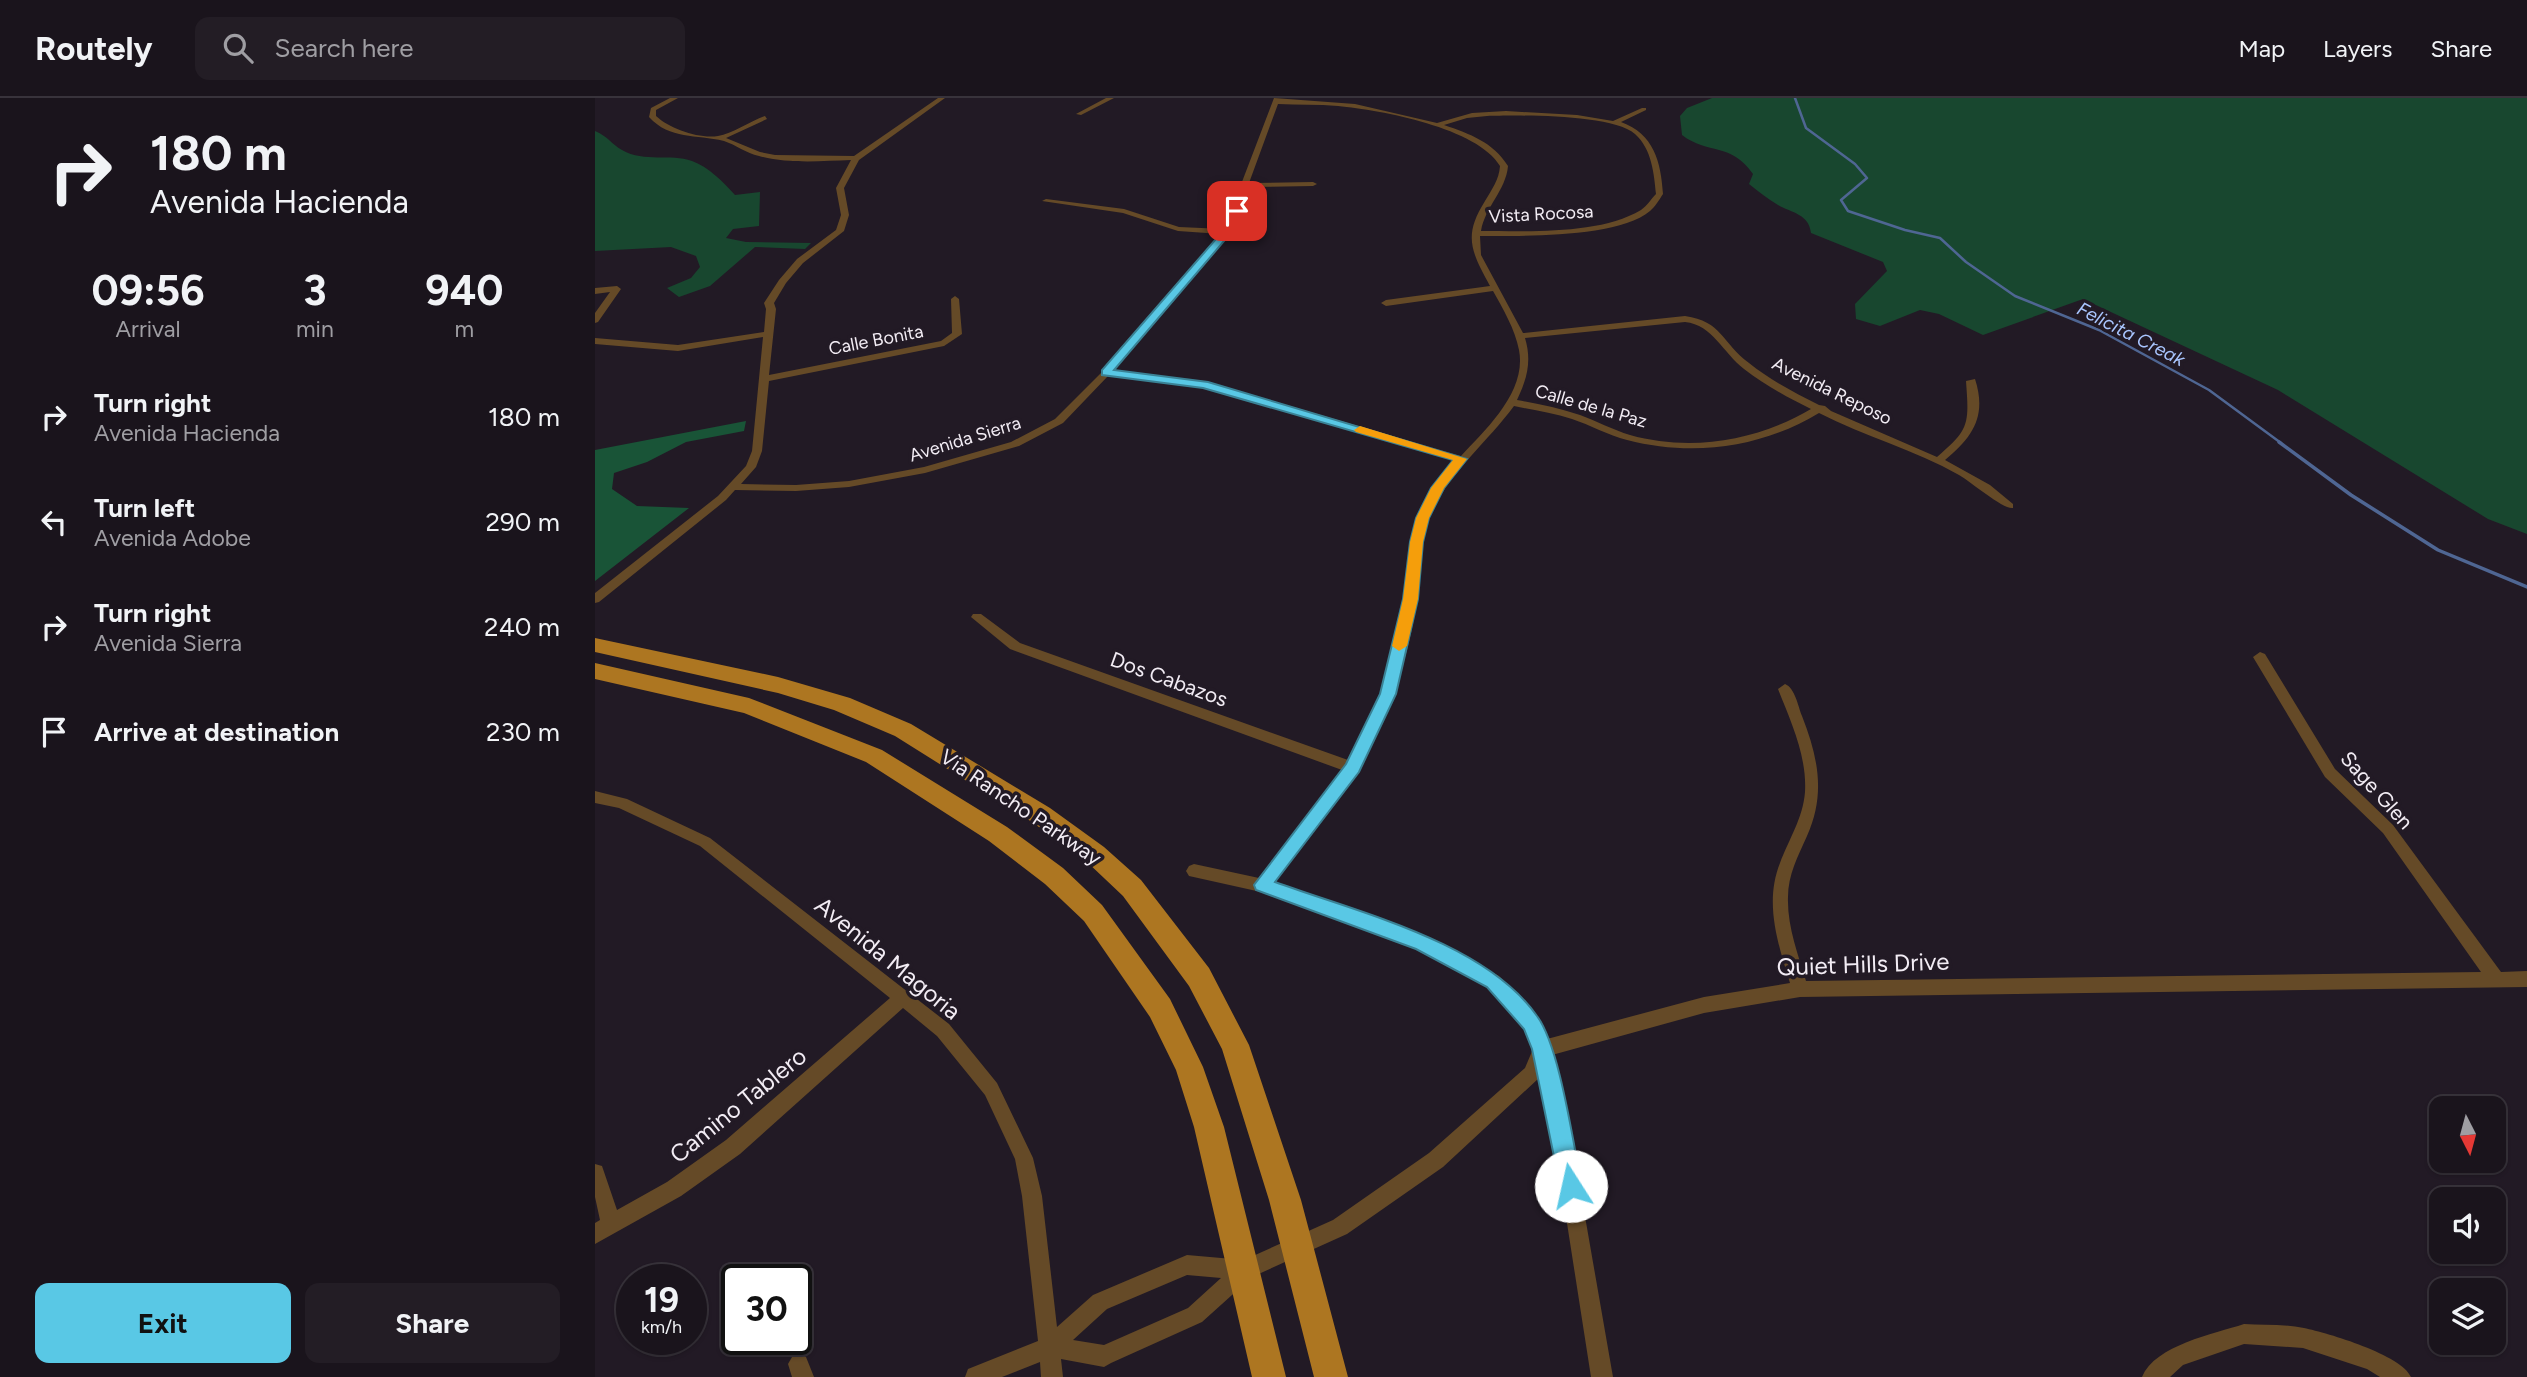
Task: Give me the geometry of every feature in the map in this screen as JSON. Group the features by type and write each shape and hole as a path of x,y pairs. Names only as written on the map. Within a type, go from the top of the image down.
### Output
{"main road":[{"name":"Via Rancho Parkway","path":"595,645 778,685 842,705 903,730 1018,800 1095,854 1132,888 1199,977 1235,1045 1254,1098 1331,1377"},
{"name":"Via Rancho Parkway","path":"595,671 749,706 874,756 988,828 1055,876 1093,913 1160,1008 1189,1067 1209,1127 1269,1377"}],"street":[{"path":"675,98 653,109 652,117 663,129 678,134 720,138 764,155 856,158"},
{"path":"595,599 734,486 751,467 757,451 771,309 769,303 800,261 840,231 845,215 841,188 848,169 856,158 942,98"},
{"path":"1079,114 1111,98"},
{"path":"1262,885 1353,768 1388,694 1411,599 1416,542 1423,518 1438,488 1461,459 1499,420 1518,393 1525,360 1520,336 1477,255 1474,233 1504,166 1498,154 1483,142 1436,126 1352,106 1276,100"},
{"name":"Avenida Sierra","path":"734,486 796,488 849,484 925,470 997,450 1059,421 1106,373 1227,232 1276,100"},
{"path":"1616,122 1644,109"},
{"name":"Vista Rocosa","path":"1436,126 1454,119 1485,114 1587,118 1616,122 1641,135 1662,181 1660,195 1648,208 1620,222 1570,232 1474,233"},
{"path":"720,138 765,118"},
{"path":"1245,185 1313,184"},
{"path":"1046,201 1123,211 1178,229 1227,232"},
{"path":"1386,303 1495,288"},
{"path":"595,291 617,289 595,320"},
{"name":"Calle Bonita","path":"763,379 944,343 957,334 955,299"},
{"name":"Avenida Reposo","path":"1520,336 1685,319 1702,320 1712,326 1730,352 1753,372 1783,390 1938,461 1986,487 2010,506"},
{"path":"595,341 678,348 767,334"},
{"path":"1106,373 1204,384 1461,459"},
{"path":"1938,461 1969,435 1974,423 1971,382"},
{"name":"Calle de la Paz","path":"1511,402 1560,411 1635,439 1701,445 1749,441 1763,437 1821,408"},
{"name":"Dos Cabazos","path":"978,617 1015,646 1353,768"},
{"name":"Sage Glen","path":"2260,657 2330,773 2388,829 2496,979"},
{"path":"1785,689 1811,760 1810,812 1781,883 1781,923 1800,989"},
{"name":"Avenida Magoria","path":"595,797 622,803 705,842 943,1030 991,1089 1024,1158 1032,1195 1052,1377"},
{"path":"1194,871 1262,885 1422,943 1493,981 1531,1023 1542,1049 1566,1159 1602,1377"},
{"name":"Quiet Hills Drive","path":"1542,1049 1704,1005 1800,989 2527,979"},
{"name":"Camino Tablero","path":"603,1230 674,1189 733,1147 901,999"},
{"path":"1050,1347 1104,1356 1195,1315 1245,1270 1340,1227 1436,1160 1532,1074 1542,1049"},
{"path":"595,1173 605,1198 603,1230"},
{"path":"976,1377 1050,1347 1100,1302 1187,1265 1245,1270"},
{"path":"2153,1377 2177,1357 2244,1334 2303,1338 2372,1360 2400,1377"}],"green space":[{"path":"1712,98 2527,98 2527,534 2488,519 2278,390 2083,299 1983,335 1939,314 1920,310 1880,326 1856,319 1855,304 1887,271 1883,262 1811,233 1803,218 1778,205 1749,184 1753,174 1736,157 1682,135 1680,116 1687,108"},
{"path":"595,131 631,154 692,161 715,175 735,195 760,192 759,226 733,229 726,238 746,242 811,243 805,249 755,247 710,286 679,297 667,288 691,278 700,267 696,256 671,247 595,251"},
{"path":"746,421 744,431 686,442 647,462 614,473 612,489 637,506 689,508 595,581 595,450"}],"waterway":[{"name":"Felicita Creak","path":"1795,98 1806,128 1855,164 1867,178 1841,200 1848,211 1905,230 1940,238 1966,262 2015,296 2099,330 2209,390 2281,443"},
{"name":"Felicita Creak","path":"2279,442 2351,495 2438,550 2527,587"}],"slow traffic":[{"path":"1360,430 1461,459 1438,488 1423,518 1416,542 1411,599 1399,646"}],"route":[{"path":"1237,211 1227,232 1106,373 1204,384 1461,459 1438,488 1423,518 1416,542 1411,599 1388,694 1353,768 1262,885 1422,943 1493,981 1531,1023 1542,1049 1571,1186"}]}
